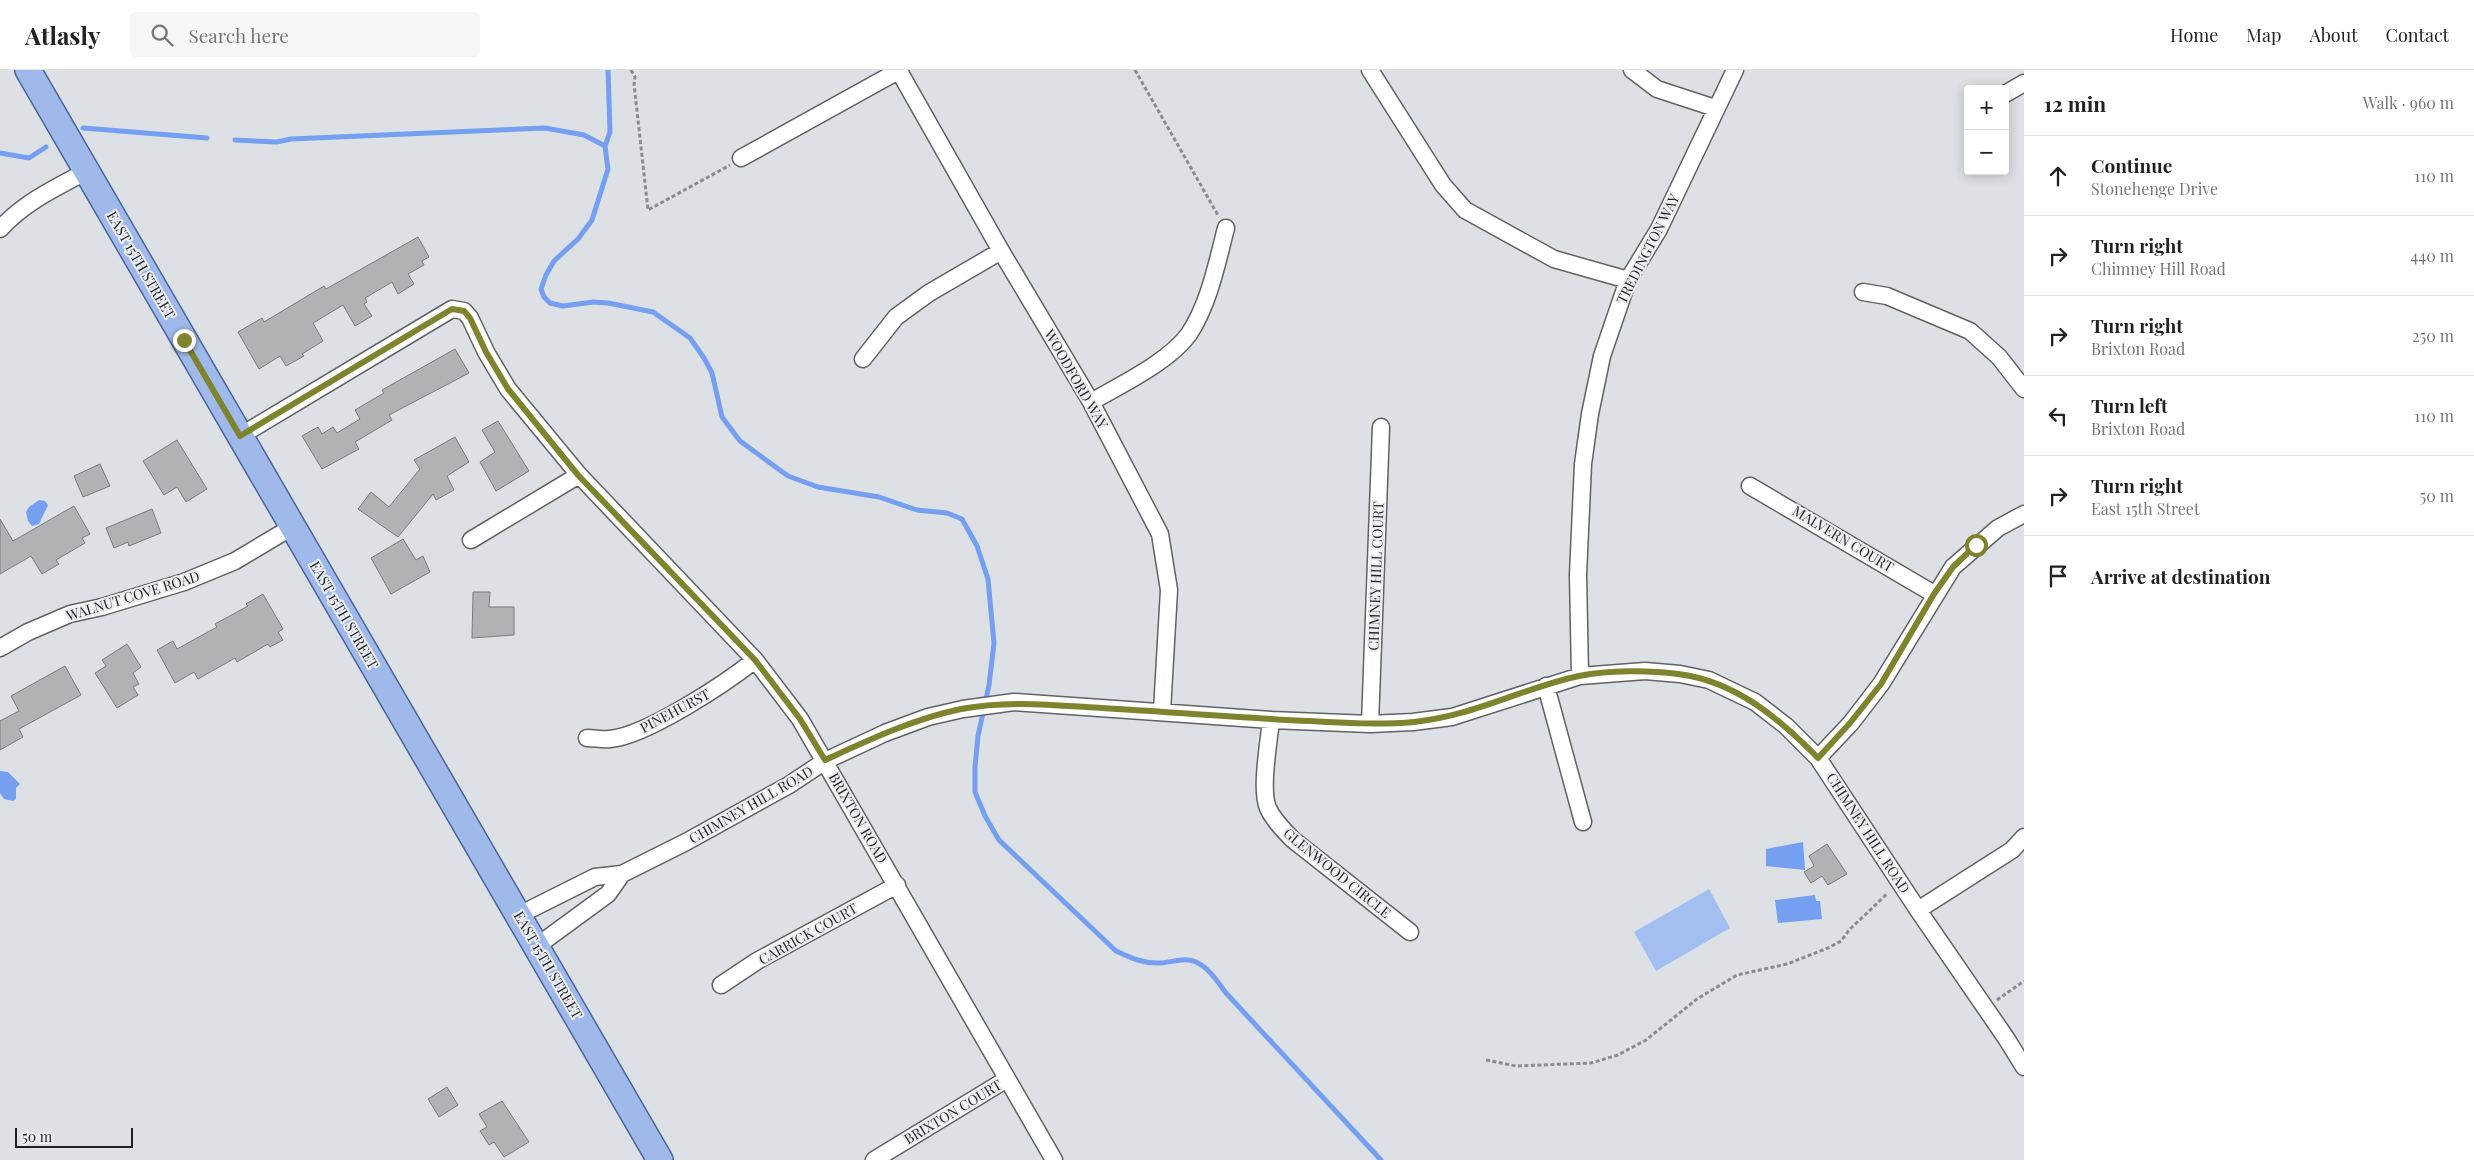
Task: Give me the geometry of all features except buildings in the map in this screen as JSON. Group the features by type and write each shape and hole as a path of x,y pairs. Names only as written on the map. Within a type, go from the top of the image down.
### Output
{"main road":[{"name":"EAST 15TH STREET","path":"28,70 660,1160"}],"street":[{"path":"1370,70 1438,178 1466,210 1554,259 1628,280"},
{"path":"1632,70 1658,88 1715,108"},
{"name":"TREDINGTON WAY","path":"1580,676 1578,575 1583,464 1590,414 1602,356 1628,280 1659,229 1715,108 1735,70"},
{"path":"741,158 900,71"},
{"name":"WOODFORD WAY","path":"900,71 1001,251 1091,402 1160,534 1169,590 1162,712"},
{"path":"2009,92 2024,83"},
{"path":"0,229 16,212 36,198 87,171"},
{"path":"1091,402 1158,362 1188,334 1204,304 1226,228"},
{"path":"863,359 896,317 929,293 1001,251"},
{"path":"1863,292 1887,296 1970,332 1999,357 2024,388"},
{"name":"BRIXTON ROAD","path":"240,436 452,309 464,311 470,318 486,352 508,389 578,475 755,660 800,719 1054,1160"},
{"name":"CHIMNEY HILL COURT","path":"1370,724 1381,428"},
{"path":"471,540 578,475"},
{"name":"MALVERN COURT","path":"1750,486 1934,594"},
{"path":"1818,758 1850,723 1881,684 1934,594 1953,567 1976,545 1998,528 2024,514"},
{"name":"WALNUT COVE ROAD","path":"0,648 28,632 70,614 184,582 235,561 292,527"},
{"name":"PINEHURST","path":"587,738 611,739 640,730 728,682 755,660"},
{"name":"CHIMNEY HILL ROAD","path":"622,874 686,842 789,785 825,760 885,733 928,717 963,709 1014,702 1271,720 1370,724 1413,722 1452,717 1580,676 1644,671 1680,674 1709,680 1755,702 1786,726 1818,758 1918,910 1986,1007 2024,1068"},
{"path":"1546,686 1582,822"},
{"name":"GLENWOOD CIRCLE","path":"1271,720 1265,778 1267,807 1276,822 1292,839 1410,932"},
{"path":"1918,910 2012,850 2024,837"},
{"path":"519,914 595,877 622,874"},
{"path":"537,946 608,894 622,874"},
{"name":"CARRICK COURT","path":"721,985 757,962 897,885"},
{"name":"BRIXTON COURT","path":"874,1160 1007,1079"}],"path":[{"path":"632,70 635,77 634,84 648,210 741,158"},
{"path":"1135,70 1226,228"},
{"path":"1486,1060 1516,1066 1544,1065 1590,1063 1618,1055 1646,1040 1697,999 1737,975 1787,964 1841,941 1876,902 1901,883"},
{"path":"1986,1007 2024,982"}],"shaded area":[{"path":"39,500 45,501 48,505 39,524 32,526 28,521 26,512 29,507"},
{"path":"0,771 8,772 20,784 16,788 16,799 13,801 4,799 0,793"},
{"path":"1803,842 1805,870 1766,866 1766,849"},
{"path":"1709,889 1730,928 1656,971 1634,932"},
{"path":"1815,895 1816,901 1820,901 1822,919 1778,923 1775,900"}],"waterway":[{"path":"608,70 610,132 605,146 608,169 592,220 578,239 554,261 541,289 544,297 550,303 563,306 593,302 653,312 690,338 712,373 722,417 740,441 788,476 818,487 879,497 917,510 947,513 962,519 977,546 988,579 994,643 989,685 978,736 975,792 985,816 999,840 1116,951 1143,961 1161,963 1187,960 1196,962 1205,968 1381,1160"},
{"path":"83,128 207,138"},
{"path":"235,140 277,142 291,139 545,128 584,135 605,146"},
{"path":"0,153 29,158 46,147"}],"route":[{"path":"184,340 240,436 452,309 464,311 470,318 486,352 508,389 578,475 755,660 800,719 825,760 885,733 928,717 963,709 1014,702 1271,720 1370,724 1413,722 1452,717 1580,676 1644,671 1680,674 1709,680 1755,702 1786,726 1818,758 1850,723 1881,684 1934,594 1953,567 1976,545"}]}
